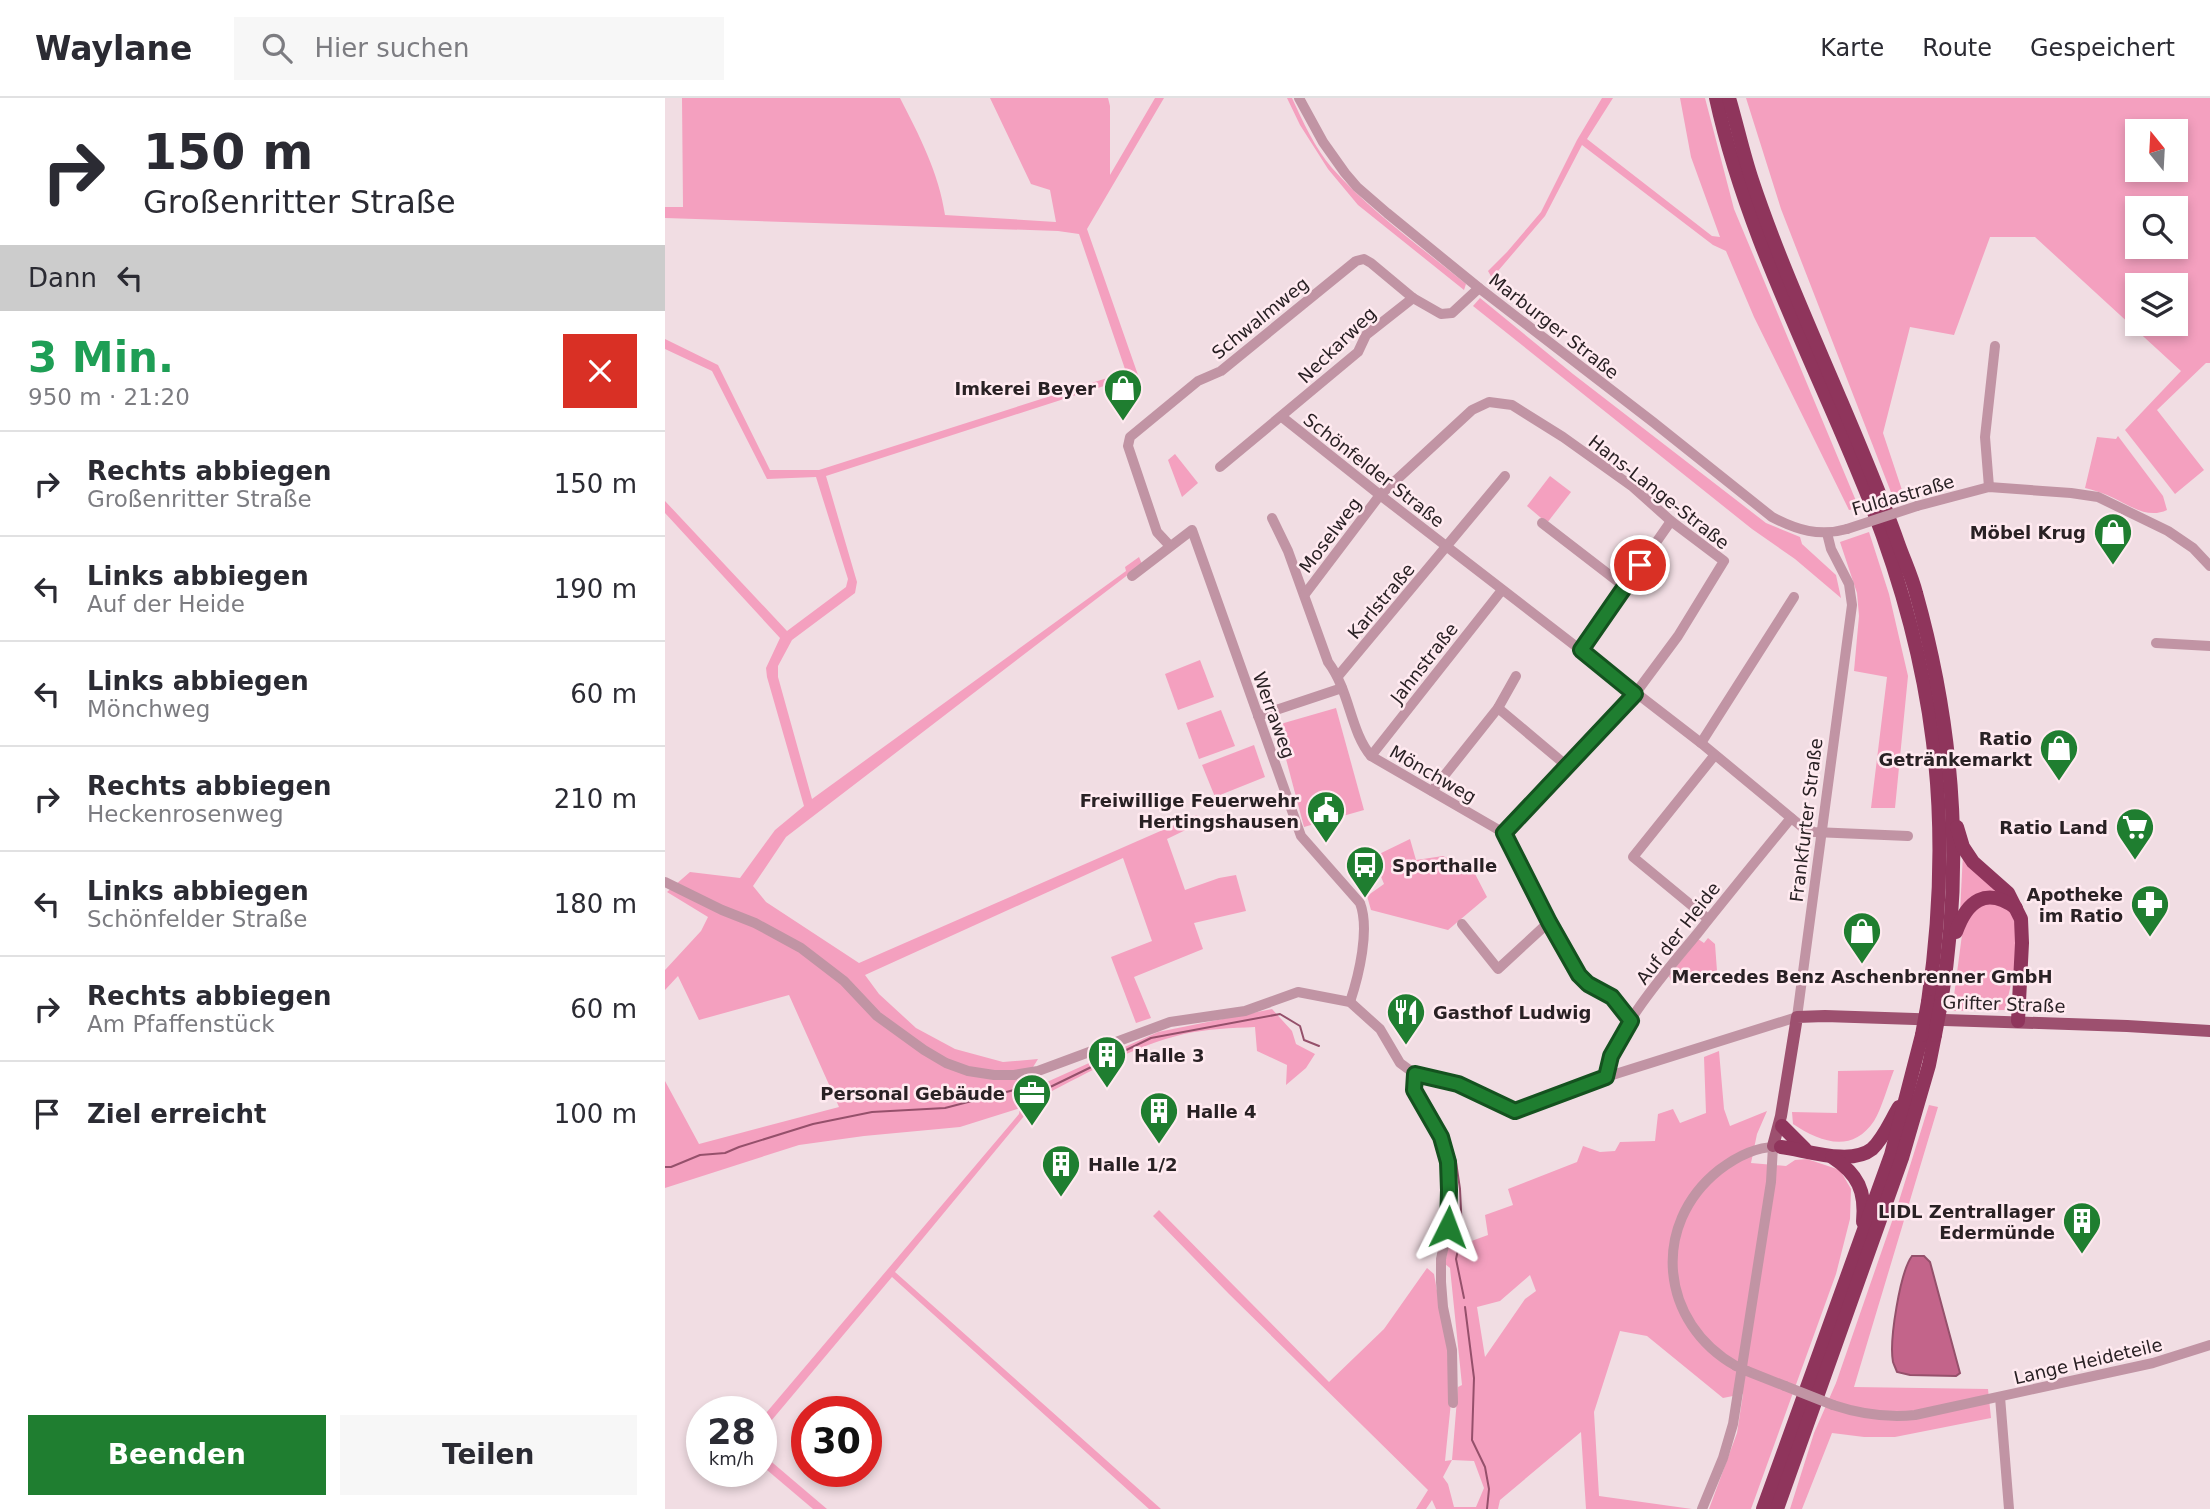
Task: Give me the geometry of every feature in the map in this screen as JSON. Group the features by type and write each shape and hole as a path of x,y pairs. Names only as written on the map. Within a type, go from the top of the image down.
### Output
{"highway":[{"path":"1716,98 1740,185 1773,275 1865,487 1882,533 1923,669 1934,739 1941,835 1935,1002"},
{"path":"1729,98 1751,178 1784,268 1876,483 1916,591 1944,719 1951,791 1963,847 1973,862 2008,893 2021,919 2018,1021"},
{"path":"1948,960 1953,897 1951,791"},
{"path":"1779,1509 1902,1158 1929,1065 1929,1035 1935,1002 1960,920 1971,904 1980,899 1992,897 2017,908"},
{"path":"1763,1505 1891,1155 1912,1080 1929,1035"},
{"path":"1777,1147 1854,1157 1871,1149 1883,1135 1912,1080"},
{"path":"1781,1121 1806,1150"},
{"path":"1831,1156 1849,1169 1860,1186 1863,1218 1859,1244"}],"main road":[{"name":"Grifter Straße","path":"1797,1017 2018,1021 2210,1031"},
{"name":"Frankfurter Straße","path":"1777,1147 1797,1017"}],"street":[{"name":"Marburger Straße","path":"1299,98 1322,142 1357,187 1479,288 1772,517 1803,531 1827,533"},
{"name":"Schwalmweg","path":"1170,547 1157,532 1127,442 1130,437 1198,381 1221,370 1356,261 1364,259 1371,263 1413,298"},
{"path":"1413,298 1436,313 1452,313 1479,288"},
{"name":"Neckarweg","path":"1220,467 1358,352 1366,335 1413,298"},
{"path":"1989,487 1985,437 1995,346"},
{"name":"Hans-Lange-Straße","path":"1380,495 1472,410 1489,402 1512,405 1633,486 1724,561 1678,636 1635,694"},
{"name":"Schönfelder Straße","path":"1282,417 1701,743 1791,818 1814,832 1822,832"},
{"name":"Schönfelder Straße","path":"1447,547 1505,476"},
{"name":"Fuldastraße","path":"1827,533 1989,487 2071,493 2098,497 2168,531 2193,548 2210,566"},
{"name":"Moselweg","path":"1305,594 1380,495"},
{"name":"Mönchweg","path":"1272,518 1305,594 1328,662 1339,675 1363,746 1371,756 1504,833"},
{"path":"1581,650 1671,520"},
{"path":"1542,523 1625,587"},
{"name":"Werraweg","path":"1132,576 1192,530 1301,836 1360,902 1365,916 1355,989 1350,1002"},
{"name":"Frankfurter Straße","path":"1797,1017 1852,605 1849,584 1831,549 1827,533"},
{"name":"Karlstraße","path":"1339,675 1447,547"},
{"name":"Jahnstraße","path":"1371,756 1502,590"},
{"path":"1701,743 1794,597"},
{"path":"2156,643 2210,646"},
{"path":"1432,791 1498,708 1515,676"},
{"path":"1258,716 1342,688"},
{"path":"1631,1021 1612,997 1588,984 1579,975 1504,833 1635,694"},
{"path":"1498,708 1567,766"},
{"path":"1709,919 1633,857 1714,755"},
{"name":"Auf der Heide","path":"1606,1077 1611,1056 1631,1021 1662,978 1791,818"},
{"path":"1822,832 1908,835"},
{"path":"665,882 755,923 801,948 844,981 861,1001 896,1032 946,1063 968,1071 994,1075 1038,1071 1170,1022 1245,1011 1298,992 1350,1002 1380,1029 1400,1063 1415,1074 1458,1084 1515,1111 1606,1077 1797,1017"},
{"path":"1462,924 1498,969 1549,922"},
{"path":"1415,1074 1414,1090 1441,1137 1448,1162 1448,1227 1441,1259 1441,1282 1452,1350 1453,1403"},
{"path":"1702,1509 1723,1458 1733,1424 1771,1182 1777,1147 1760,1149 1738,1157 1709,1179 1696,1193 1685,1211 1675,1241 1673,1274 1677,1296 1686,1317 1704,1342 1736,1366 1748,1371 1785,1386 1833,1405 1868,1415 1903,1416 2000,1397"},
{"name":"Lange Heideteile","path":"2009,1509 2000,1397 2153,1363 2210,1345"}],"shaded area":[{"path":"682,98 900,98 933,169 945,215 1056,222 1050,190 1031,184 990,98 1108,98 1110,175 1155,98 1164,98 1087,229 1138,375 826,476 857,582 855,593 792,640 778,666 778,677 812,799 1126,571 1125,567 1139,557 1142,564 786,837 753,886 766,902 859,963 1197,815 1200,823 1167,839 1185,890 1236,875 1246,911 1194,923 1203,949 1134,977 1151,1018 1136,1023 1111,957 1152,941 1123,858 865,975 879,994 916,1028 955,1049 1003,1062 1038,1059 1022,1085 1019,1097 1034,1104 895,1272 1161,1509 1149,1509 892,1277 777,1414 777,1400 1019,1114 1020,1108 960,1127 799,1145 665,1188 665,1081 699,1144 839,1107 789,995 699,1020 678,976 665,990 665,970 701,931 708,917 667,892 690,872 740,878 775,830 804,806 767,677 766,668 780,638 665,513 665,501 787,631 846,587 848,579 816,477 767,479 712,371 665,349 665,339 718,365 770,470 819,470 1126,372 1079,234 1058,231 665,218 665,207 683,207"},
{"path":"1287,98 1292,98 1315,143 1332,168 1380,214 1466,284 1464,290 1358,205 1328,169 1300,125"},
{"path":"1602,98 1613,98 1587,139 1712,236 1720,237 1691,157 1680,98 1705,98 1734,209 1859,508 1849,510 1754,317 1726,251 1713,245 1582,145 1545,216 1492,278 1488,271 1541,212 1577,140"},
{"path":"1746,98 2210,98 2210,363 2206,363 2157,410 2204,470 2175,494 2125,430 2181,371 2143,336 2188,336 2188,273 2125,273 2125,320 2035,237 1990,237 1954,335 1910,327 1883,433 1903,493 1894,500 1781,209"},
{"path":"1480,298 1573,374 1766,523 1800,537 1802,544 1836,575 1841,598 1473,306"},
{"path":"2118,436 2163,496 2167,510 2159,513 2144,512 2085,488 2097,437 2116,439"},
{"path":"1175,454 1198,483 1182,497 1168,460"},
{"path":"1550,476 1571,492 1547,523 1527,506"},
{"path":"1869,532 1889,594 1908,676 1895,808 1871,808 1887,677 1854,671 1859,616 1857,593 1840,542"},
{"path":"1200,660 1214,697 1178,710 1165,674"},
{"path":"1336,708 1364,810 1304,827 1277,725"},
{"path":"1221,710 1235,746 1199,759 1186,723"},
{"path":"1254,745 1265,777 1215,797 1202,765"},
{"path":"1410,839 1416,860 1443,856 1473,870 1487,897 1448,930 1371,910 1367,896 1384,884 1373,857"},
{"path":"1963,853 2005,894 1960,913"},
{"path":"1994,902 2012,915 2017,937 2013,975 2005,1010 1952,1011 1963,927 1980,904"},
{"path":"1708,938 1715,944 1717,971 1712,981 1705,984 1671,981 1669,976 1698,939 1704,943"},
{"path":"1272,1009 1292,1031 1296,1044 1315,1054 1306,1068 1286,1085 1287,1065 1257,1051 1255,1027 1184,1034 1130,1053 1044,1095 1038,1086 1158,1032"},
{"path":"1719,1051 1724,1109 1730,1126 1767,1111 1757,1134 1751,1163 1786,1166 1795,1160 1807,1159 1840,1170 1851,1189 1850,1219 1836,1274 1751,1509 1709,1509 1737,1433 1743,1394 1723,1398 1647,1336 1620,1331 1594,1412 1599,1496 1692,1509 1586,1509 1581,1432 1500,1500 1498,1509 1436,1509 1432,1500 1426,1509 1416,1509 1428,1490 1153,1216 1159,1210 1329,1382 1384,1329 1427,1268 1434,1274 1447,1347 1451,1402 1445,1461 1452,1460 1458,1387 1462,1385 1450,1268 1445,1264 1452,1225 1464,1224 1466,1243 1488,1235 1485,1215 1513,1205 1508,1189 1577,1162 1583,1146 1600,1152 1615,1151 1620,1142 1655,1141 1658,1114 1673,1109 1680,1123 1706,1113 1704,1057","holes":["1530,1275 1536,1291 1525,1299 1485,1357 1477,1307 1500,1301","1452,1460 1474,1461 1484,1488 1476,1507 1454,1507 1448,1484 1443,1477"]},
{"path":"1894,1070 1874,1121 1856,1138 1835,1142 1825,1140 1793,1124 1792,1112 1837,1113 1838,1071"},
{"path":"1929,1105 1938,1107 1854,1387 1988,1389 1991,1418 1895,1437 1832,1433 1802,1509 1790,1509 1814,1433 1836,1383 1898,1204"},
{"path":"1912,1256 1924,1256 1930,1262 1960,1373 1956,1376 1910,1375 1897,1372 1893,1363 1897,1307 1903,1276"},
{"path":"777,1467 791,1478 791,1487 801,1487 827,1509 813,1509 777,1479"}],"waterway":[{"path":"665,1167 700,1155 725,1153 813,1124 872,1112 945,1108 1014,1090 1044,1090 1151,1038 1280,1014 1300,1026 1304,1040 1319,1046"},
{"path":"1448,1138 1456,1162 1460,1189 1462,1231 1456,1259 1464,1298"},
{"path":"1465,1307 1474,1378 1472,1440 1485,1467 1489,1489 1487,1509"}],"place":[{"name":"Imkerei Beyer","path":"1123,422"},
{"name":"Möbel Krug","path":"2113,566"},
{"name":"Ratio Getränkemarkt","path":"2059,782"},
{"name":"Freiwillige Feuerwehr Hertingshausen","path":"1326,844"},
{"name":"Ratio Land","path":"2135,861"},
{"name":"Sporthalle","path":"1365,899"},
{"name":"Apotheke im Ratio","path":"2150,938"},
{"name":"Mercedes Benz Aschenbrenner GmbH","path":"1862,965"},
{"name":"Gasthof Ludwig","path":"1406,1046"},
{"name":"Halle 3","path":"1107,1089"},
{"name":"Personal Gebäude","path":"1032,1127"},
{"name":"Halle 4","path":"1159,1145"},
{"name":"Halle 1/2","path":"1061,1198"},
{"name":"LIDL Zentrallager Edermünde","path":"2082,1255"}],"route":[{"path":"1448,1227 1448,1162 1441,1137 1414,1090 1415,1074 1458,1084 1515,1111 1606,1077 1611,1056 1631,1021 1612,997 1588,984 1579,975 1504,833 1635,694 1581,650 1640,565"}]}
